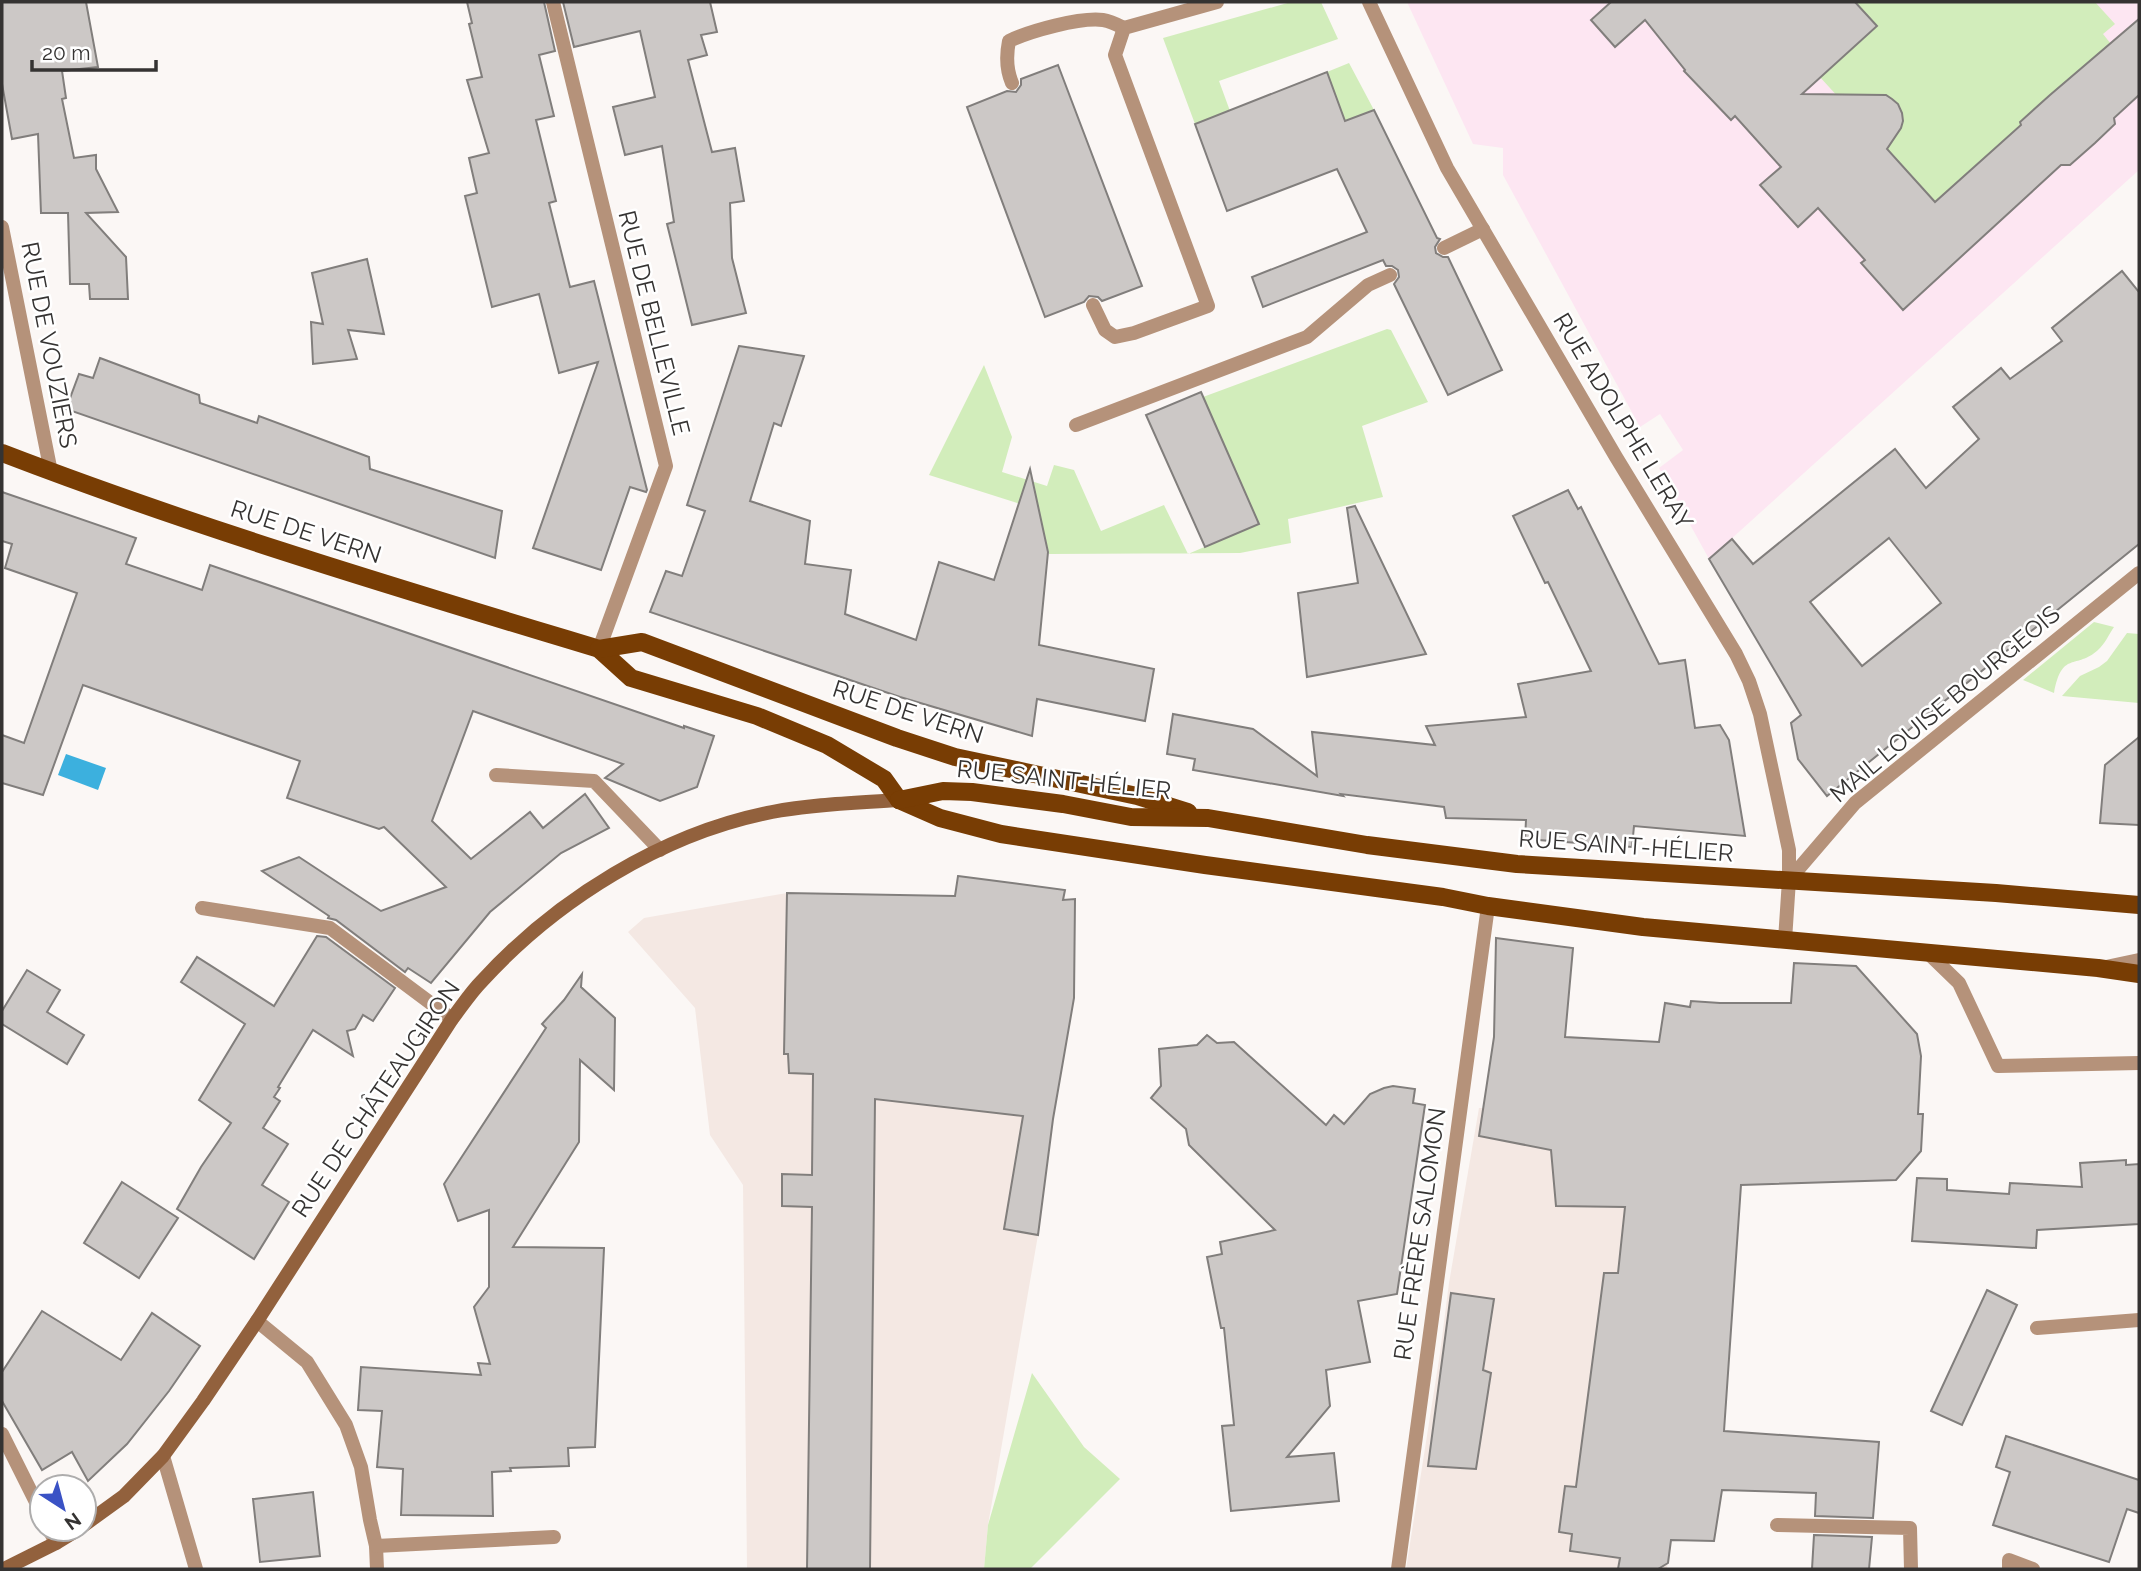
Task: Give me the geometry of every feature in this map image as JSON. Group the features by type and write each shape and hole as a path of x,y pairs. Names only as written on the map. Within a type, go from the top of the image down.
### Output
{"main road":[{"name":"RUE DE VERN","path":"2,453 316,562 599,649 631,678 757,716 827,745 884,779 899,800"},
{"name":"RUE DE VERN","path":"599,649 642,642 897,738 955,757 1137,796 1208,818"},
{"name":"RUE SAINT-HÉLIER","path":"899,800 943,791 972,792 1063,804 1131,817 1208,818 1367,845 1517,864 1996,893 2139,905"},
{"name":"RUE DE CHÂTEAUGIRON","path":"98,1515 124,1496 163,1456 257,1321 452,1018 481,982 522,940 569,903 610,876 695,834 770,812 899,800"},
{"path":"899,800 940,818 1001,834 1443,897 1488,906 1643,927 2098,968 2139,974"},
{"path":"4,1569 56,1544"}],"street":[{"name":"RUE DE BELLEVILLE","path":"553,2 666,466 599,649"},
{"path":"1012,83 1008,73 1009,41 1023,34 1065,23 1103,20 1124,27 1217,2"},
{"name":"RUE ADOLPHE LERAY","path":"1369,2 1447,167 1616,457 1736,654 1749,681 1760,714 1789,850 1785,940"},
{"path":"1093,304 1105,330 1115,337 1134,333 1208,306 1115,55 1124,27"},
{"name":"RUE DE VOUZIERS","path":"2,226 51,472"},
{"path":"1444,248 1483,229"},
{"path":"1076,425 1307,337 1368,285 1390,275"},
{"name":"MAIL LOUISE BOURGEOIS","path":"1789,880 1855,803 2139,573"},
{"path":"496,775 594,781 660,850"},
{"name":"RUE FRÈRE SALOMON","path":"1398,1569 1488,906"},
{"path":"202,908 330,928 452,1018"},
{"path":"1929,954 1959,983 1998,1066 2139,1063"},
{"path":"2098,968 2139,960"},
{"path":"2037,1328 2139,1320"},
{"path":"257,1321 307,1362 346,1425 361,1467 376,1546 377,1569"},
{"path":"2,1434 28,1486"},
{"path":"163,1456 197,1569"},
{"path":"1777,1525 1910,1528 1911,1569"},
{"path":"376,1546 554,1537"},
{"path":"2009,1569 2009,1560 2033,1569"}],"shaded area":[{"path":"1407,2 2139,2 2139,170 1709,559 1659,468 1683,450 1660,414 1640,427 1503,175 1503,148 1473,144"},
{"path":"787,893 874,1055 875,1099 1052,1120 1038,1235 988,1525 984,1569 747,1569 743,1185 710,1135 695,1008 628,932 644,918"},
{"path":"1494,1037 1565,1048 1592,1039 1642,1041 1641,1084 1674,1494 1667,1569 1406,1569 1449,1283"}],"green space":[{"path":"1291,2 1321,2 1338,39 1219,81 1230,111 1195,124 1163,38"},
{"path":"1853,2 2095,2 2115,24 2103,34 2111,44 2020,122 2021,125 1954,185 1948,216 1884,146 1901,119 1900,107 1895,101 1886,95 1851,111 1797,52"},
{"path":"1349,63 1374,110 1345,121 1327,72"},
{"path":"1387,329 1391,330 1428,402 1362,426 1383,497 1288,519 1291,543 1240,553 1190,553 1258,524 1203,397"},
{"path":"984,365 1012,437 1002,472 1047,486 1054,465 1074,470 1101,531 1164,505 1188,553 1049,554 1039,510 929,475"},
{"path":"2094,622 2114,627 2098,650 2061,671 2054,693 2023,680"},
{"path":"2127,633 2139,634 2139,703 2062,696 2080,676 2107,661"},
{"path":"1032,1373 1084,1447 1120,1479 1030,1569 984,1569 988,1525"}],"water":[{"path":"66,754 106,768 98,790 58,775"}],"building":[{"path":"2,2 86,2 98,67 62,71 66,98 62,99 74,158 96,155 96,169 118,212 86,213 126,257 128,299 90,299 89,284 70,284 68,213 41,213 38,134 12,139 2,84"},
{"path":"467,2 544,2 555,51 539,55 554,116 536,120 556,201 549,203 570,287 594,281 647,490 646,492 630,487 601,570 533,548 598,362 559,373 539,294 492,307 465,196 477,193 469,158 489,153 467,80 482,77 469,24 472,23"},
{"path":"563,2 710,2 717,32 701,35 707,55 688,60 712,152 735,148 744,201 730,203 732,258 746,313 692,325 667,224 674,222 662,146 625,155 613,107 655,97 640,31 574,47"},
{"path":"1611,2 1855,2 1877,26 1802,94 1886,95 1892,99 1898,104 1903,121 1887,149 1935,202 2021,125 2020,122 2050,95 2139,19 2139,95 2114,118 2115,124 2095,143 2070,165 2061,165 1903,310 1861,263 1865,260 1818,208 1798,227 1760,185 1781,167 1735,116 1731,120 1684,71 1645,20 1615,47 1591,20"},
{"path":"1058,65 1142,286 1102,301 1098,297 1089,296 1084,302 1045,317 967,107 1007,91 1016,92 1021,85 1021,79"},
{"path":"1327,72 1345,121 1374,110 1437,238 1440,239 1435,247 1436,253 1448,257 1502,370 1448,395 1394,284 1399,277 1398,270 1386,266 1383,260 1263,307 1252,277 1367,232 1337,169 1227,211 1195,124"},
{"path":"367,259 384,334 348,330 357,359 313,364 311,322 323,324 312,273"},
{"path":"2122,271 2139,292 2139,544 1827,796 1798,759 1791,723 1801,715 1709,559 1732,539 1753,564 1895,449 1926,488 1979,439 1953,407 2001,368 2010,379 2062,341 2052,328","holes":["1889,538 1941,603 1862,666 1810,602"]},
{"path":"739,346 804,356 781,426 774,423 750,501 810,521 805,564 851,570 845,614 916,640 939,562 994,580 1030,469 1048,552 1039,645 1154,669 1145,721 1037,699 1032,736 900,697 650,612 666,571 682,576 705,511 687,505"},
{"path":"100,358 199,395 200,403 257,423 259,416 369,457 370,469 502,511 495,558 66,409 79,374 93,378"},
{"path":"1201,392 1259,524 1205,547 1146,415"},
{"path":"1568,490 1578,509 1581,507 1659,664 1685,660 1695,728 1720,725 1729,740 1745,836 1634,826 1632,847 1525,839 1526,820 1446,818 1444,807 1341,794 1343,796 1193,770 1195,759 1167,754 1173,714 1253,729 1317,776 1312,732 1435,745 1426,726 1526,717 1518,684 1591,671 1513,516"},
{"path":"2,492 136,538 126,564 202,590 210,565 714,736 697,787 660,801 605,778 623,764 473,711 432,821 471,859 530,812 543,828 585,794 609,828 561,853 490,912 431,983 408,968 405,972 336,920 328,918 329,916 262,871 299,857 381,911 446,887 384,827 379,829 287,798 300,761 83,685 43,795 2,783 2,735 24,743 77,593 5,568 12,544 2,541"},
{"path":"1355,506 1426,654 1307,677 1298,593 1358,583 1347,508"},
{"path":"2139,737 2139,825 2100,823 2105,765"},
{"path":"958,876 1065,890 1063,900 1075,899 1074,998 1053,1119 1038,1235 1004,1229 1023,1116 875,1099 870,1569 807,1569 812,1207 782,1206 782,1174 812,1175 813,1074 789,1073 788,1054 784,1054 787,893 955,896"},
{"path":"317,936 326,937 395,988 373,1021 363,1015 355,1029 347,1031 353,1056 313,1030 278,1087 280,1088 274,1097 280,1101 263,1128 288,1144 262,1185 289,1202 254,1259 177,1209 231,1123 199,1100 245,1024 181,982 197,957 274,1006"},
{"path":"1496,938 1573,948 1565,1037 1659,1042 1665,1003 1690,1007 1691,1001 1791,1003 1794,963 1856,966 1917,1034 1921,1056 1918,1114 1923,1114 1921,1151 1896,1180 1741,1185 1724,1431 1879,1442 1873,1518 1815,1516 1816,1493 1722,1490 1714,1541 1671,1540 1668,1563 1658,1569 1618,1569 1620,1558 1570,1551 1572,1534 1559,1532 1565,1486 1576,1487 1604,1273 1618,1273 1625,1207 1556,1206 1551,1150 1479,1136 1494,1037"},
{"path":"27,970 60,990 47,1012 84,1035 67,1064 2,1024 2,1011"},
{"path":"582,974 581,987 615,1018 614,1090 580,1060 579,1142 513,1247 604,1248 595,1447 568,1448 569,1466 510,1468 511,1471 492,1472 493,1516 401,1515 403,1469 377,1467 382,1411 358,1410 361,1367 481,1375 478,1363 490,1364 474,1307 489,1287 489,1210 458,1221 444,1184 546,1028 542,1024 564,1000"},
{"path":"1207,1035 1217,1043 1234,1042 1326,1125 1334,1115 1344,1124 1370,1094 1393,1086 1415,1089 1413,1103 1425,1105 1397,1294 1358,1301 1370,1362 1326,1370 1330,1406 1287,1457 1334,1453 1339,1501 1231,1511 1222,1426 1234,1425 1224,1328 1221,1328 1207,1257 1222,1254 1220,1242 1275,1230 1189,1145 1186,1129 1151,1098 1161,1086 1159,1049 1197,1045"},
{"path":"2126,1160 2126,1165 2139,1164 2139,1224 2037,1230 2036,1248 1912,1241 1917,1178 1947,1179 1947,1190 2009,1194 2010,1183 2082,1187 2080,1163"},
{"path":"122,1182 178,1218 139,1278 84,1243"},
{"path":"1987,1290 2017,1305 1962,1425 1931,1411"},
{"path":"1451,1293 1494,1299 1483,1370 1491,1373 1476,1469 1428,1466"},
{"path":"42,1311 121,1360 152,1313 200,1346 127,1444 96,1473 84,1473 72,1452 42,1470 2,1401 2,1372"},
{"path":"2006,1436 2139,1480 2139,1513 2127,1509 2109,1562 1993,1525 2010,1472 1996,1467"},
{"path":"313,1492 320,1556 260,1562 253,1499"},
{"path":"1814,1535 1872,1537 1869,1569 1812,1569"}]}
